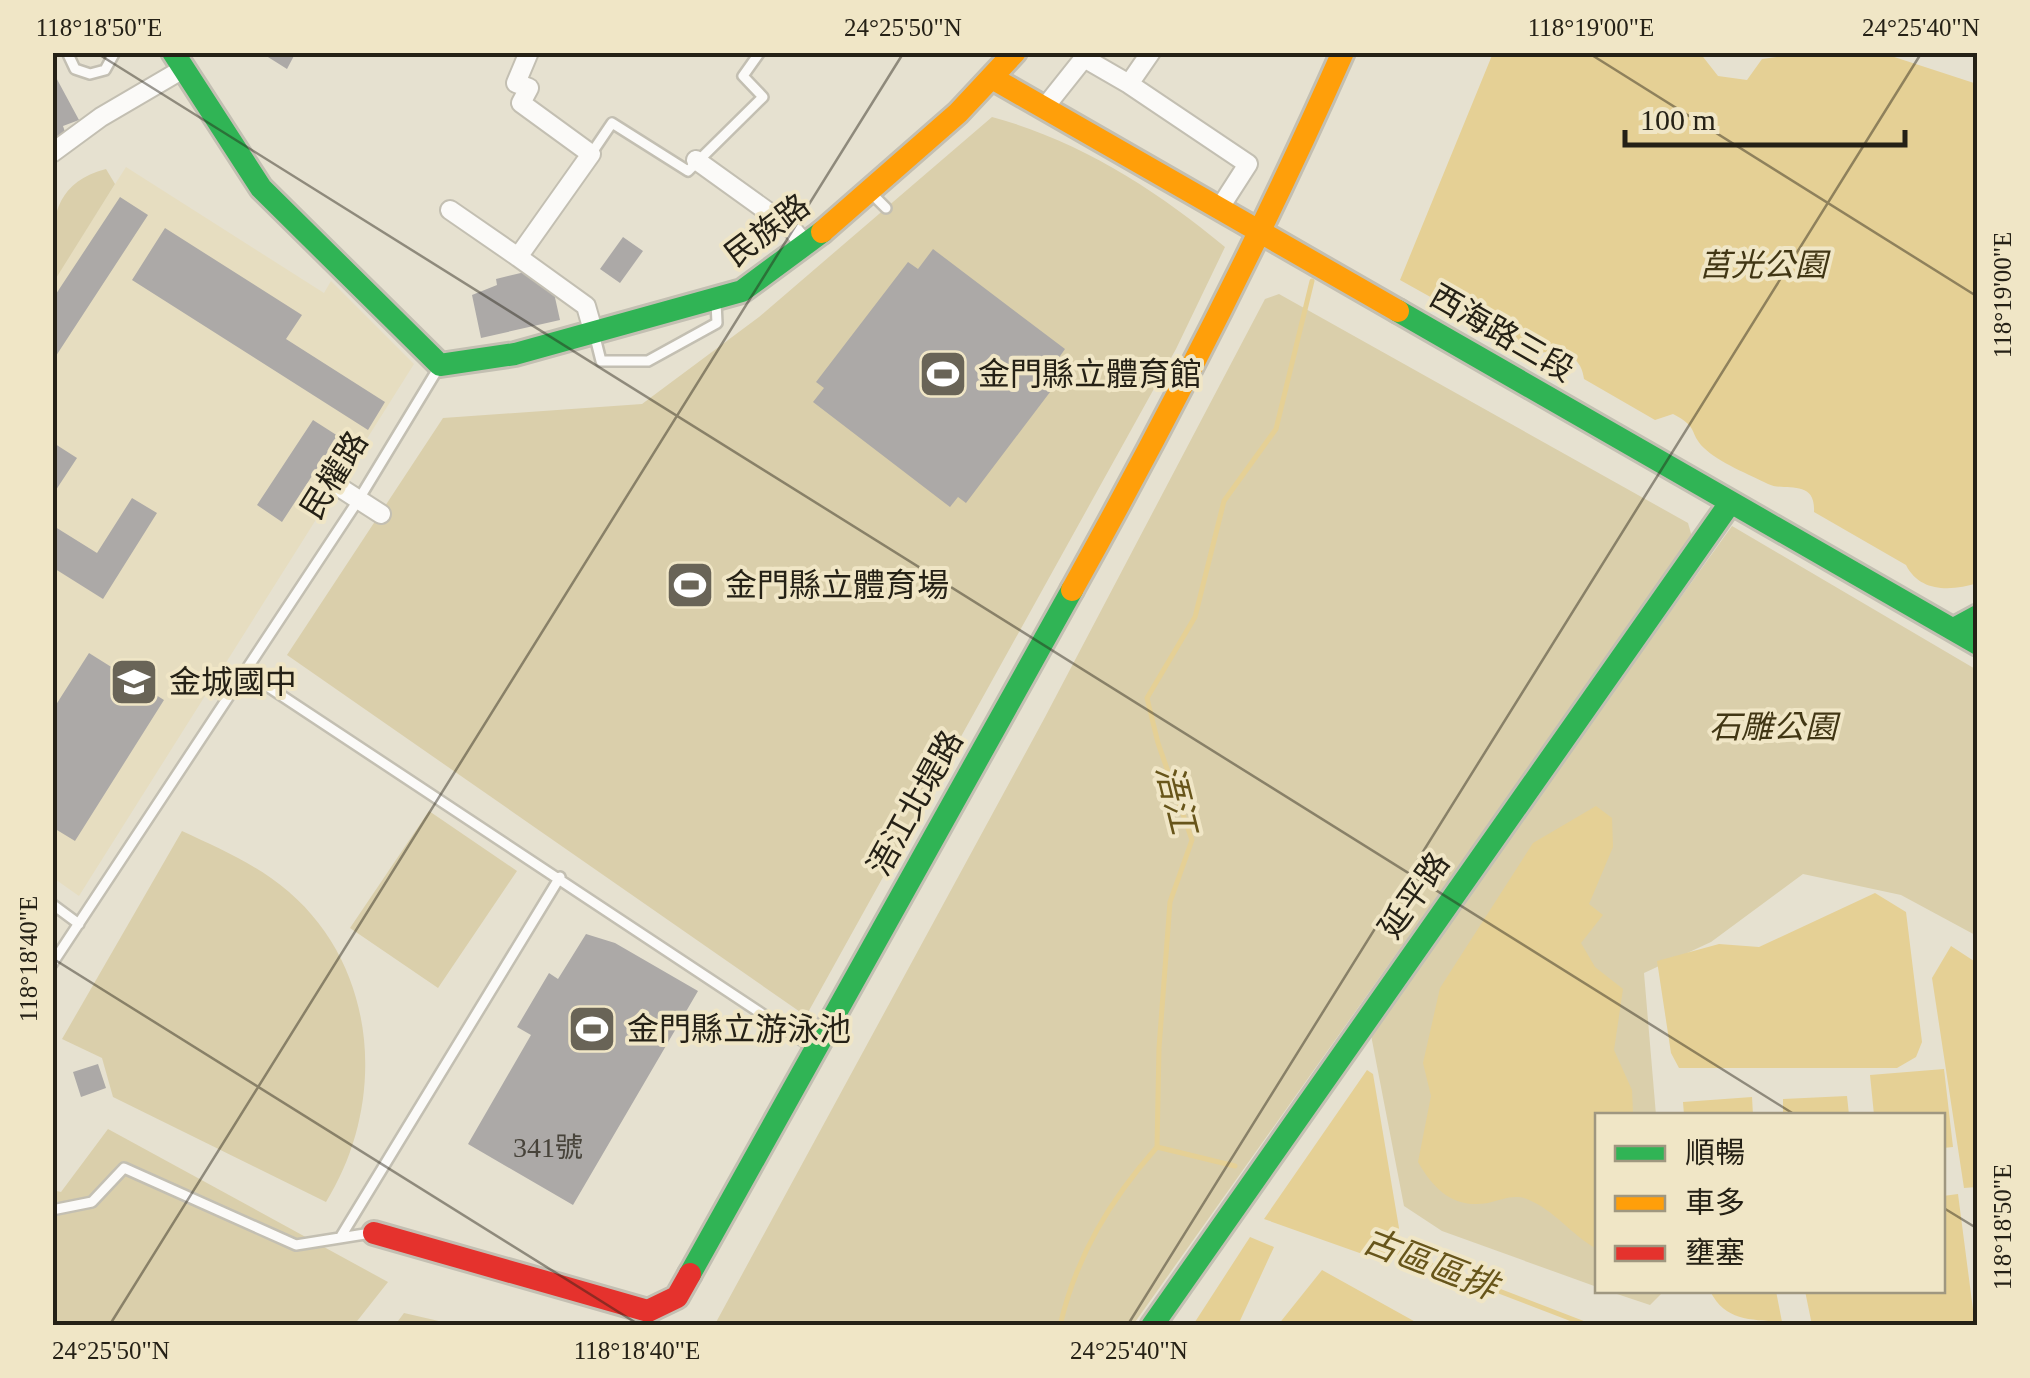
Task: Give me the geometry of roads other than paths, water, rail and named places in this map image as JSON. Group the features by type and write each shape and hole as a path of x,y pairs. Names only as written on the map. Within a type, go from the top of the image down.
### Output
{"street":[{"path":"518,257 590,154 521,103 529,88 516,82 529,52"},
{"name":"民族路","path":"440,364 515,354 594,334 716,302 760,281 806,246 994,78 1015,52"},
{"path":"1129,84 1150,52"},
{"name":"浯江北堤路","path":"374,1233 648,1311 677,1297 1166,422 1264,232 1342,52"},
{"path":"1045,108 1084,58 1248,164 1221,206"},
{"path":"52,153 178,61 260,188 440,364"},
{"name":"西海路三段","path":"994,78 1978,644"},
{"path":"696,160 792,229 806,246"},
{"path":"450,210 586,306 594,334"},
{"path":"339,486 381,514"},
{"name":"延平路","path":"1152,1326 1730,503"},
{"path":"1954,629 1978,616"}],"lane":[{"path":"67,52 75,69 90,74 105,70 115,52"},
{"path":"590,154 612,123 688,171 763,97 743,76 760,52"},
{"path":"868,190 886,208"},
{"path":"594,334 601,361 648,361 717,323 716,302"},
{"name":"民權路","path":"52,964 358,499 440,364"},
{"path":"246,672 560,876 816,1049"},
{"path":"340,1238 560,876"},
{"path":"52,904 79,924"},
{"path":"52,1210 92,1202 124,1168 296,1245 374,1233"}],"waterway":[{"name":"浯江","path":"1060,1326 1075,1276 1097,1230 1124,1187 1157,1147 1159,1048 1170,902 1192,840 1158,743 1147,698 1195,617 1224,501 1276,429 1312,281"},
{"name":"古區區排","path":"1157,1147 1235,1166"},
{"name":"古區區排","path":"1387,1248 1590,1326"}],"place":[{"name":"金門縣立體育館","path":"943,374"},
{"name":"金門縣立體育場","path":"690,585"},
{"name":"金城國中","path":"134,682"},
{"name":"金門縣立游泳池","path":"592,1029"}],"park label":[{"name":"莒光公園","path":"1763,265"},
{"name":"石雕公園","path":"1773,727"}]}
